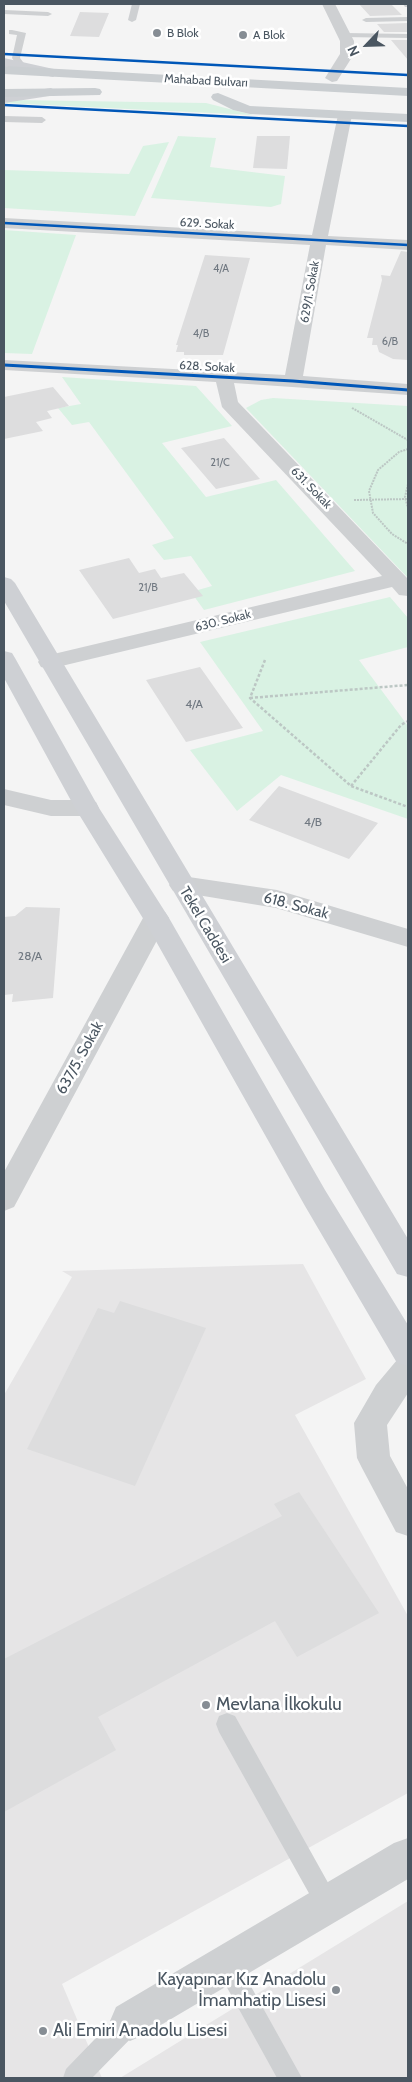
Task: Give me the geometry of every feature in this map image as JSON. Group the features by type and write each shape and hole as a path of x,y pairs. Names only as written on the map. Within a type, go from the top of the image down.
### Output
{"main road":[{"path":"4,62 53,73"},
{"name":"Mahabad Bulvarı","path":"4,70 408,92"},
{"path":"130,77 332,78 408,83"},
{"path":"4,99 51,92"},
{"path":"4,93 106,92"},
{"name":"Mahabad Bulvarı","path":"199,96 408,109"},
{"path":"218,97 238,107 250,110 408,118"},
{"name":"Tekel Caddesi","path":"4,583 49,662 408,1265"},
{"path":"4,658 87,808 156,918 315,1198 408,1353"}],"street":[{"path":"329,4 347,41 347,54 332,78"},
{"name":"629/1. Sokak","path":"293,381 319,240 345,115"},
{"name":"629. Sokak","path":"4,223 408,244"},
{"name":"628. Sokak","path":"4,365 293,381 408,390"},
{"name":"631. Sokak","path":"224,378 229,403 403,585"},
{"name":"630. Sokak","path":"49,662 403,585"},
{"path":"4,797 51,808 87,808"},
{"name":"618. Sokak","path":"182,885 277,899 408,938"},
{"name":"637/5. Sokak","path":"4,1199 156,918"},
{"path":"408,1370 387,1395 370,1423 374,1458 408,1521"},
{"path":"130,2021 408,1857"}],"lane":[{"path":"132,20 136,4"},
{"path":"4,12 48,14"},
{"path":"366,20 408,19"},
{"path":"12,32 22,33 16,58 22,66"},
{"path":"345,35 408,36"},
{"path":"4,119 42,120"},
{"path":"227,1724 328,1904"},
{"path":"226,1964 290,2078"},
{"path":"75,2078 130,2021"}],"path":[{"path":"314,383 335,399 408,440"},
{"path":"408,449 399,452 378,470 369,491 374,513 392,534 408,544"},
{"path":"408,484 408,508"},
{"path":"322,500 407,499"},
{"path":"250,698 265,660"},
{"path":"250,698 408,685"},
{"path":"250,698 351,786 408,808"},
{"path":"351,786 401,724 408,722"}],"shaded area":[{"name":"Mevlana İlkokulu","path":"303,1264 366,1379 295,1415 408,1616 408,1793 62,1984 102,2078 4,2078 4,1395 72,1277 62,1271"},
{"name":"Kayapınar Kız Anadolu İmamhatip Lisesi","path":"408,1901 408,2078 120,2078"}],"green space":[{"path":"13,100 206,103 253,115 4,103"},
{"path":"178,136 216,138 210,167 285,176 281,204 271,207 151,198"},
{"path":"169,142 135,216 4,208 4,170 129,174 143,146"},
{"path":"4,230 76,235 32,354 4,353"},
{"path":"62,377 196,386 232,426 162,443 206,497 276,480 355,571 204,610 191,592 212,586 191,556 164,560 152,545 174,538 89,422 72,425 58,408 81,404"},
{"path":"273,398 408,406 408,578 246,408 261,400"},
{"path":"390,597 408,618 408,647 359,660 408,726 408,819 281,775 237,811 190,750 263,731 200,642"}],"building":[{"path":"359,4 391,4 402,15 370,16"},
{"path":"80,12 109,13 99,37 70,36"},
{"path":"408,23 408,32 384,32 377,24"},
{"path":"391,40 408,40 408,60"},
{"path":"257,136 290,136 287,169 253,168"},
{"path":"401,251 408,252 408,360 393,359 379,352 377,345 372,345 373,338 367,338 382,280 381,275 390,276"},
{"path":"205,255 250,258 223,355 184,355 184,352 176,352 178,345 176,345"},
{"path":"53,387 69,406 47,411 52,418 36,422 43,431 4,439 4,397"},
{"path":"224,438 260,479 216,489 181,448"},
{"path":"129,558 139,573 155,569 161,578 184,573 203,596 113,619 79,570"},
{"path":"200,667 243,728 186,742 146,680"},
{"path":"279,786 378,823 349,859 249,820"},
{"path":"26,907 60,908 53,998 12,1002 13,994 4,995 4,917 15,916"},
{"path":"120,1301 206,1328 135,1486 27,1449 98,1308 114,1313"},
{"path":"299,1492 379,1613 297,1657 275,1621 98,1717 116,1750 4,1812 4,1659 282,1516 274,1504"}],"cycle path":[{"path":"4,54 408,75"},
{"path":"4,105 408,126"},
{"path":"4,223 408,245"},
{"path":"4,365 293,381 408,390"}],"place":[{"name":"B Blok","path":"157,33"},
{"name":"A Blok","path":"243,35"},
{"name":"Mevlana İlkokulu","path":"206,1705"},
{"name":"Kayapınar Kız Anadolu İmamhatip Lisesi","path":"336,1990"},
{"name":"Ali Emiri Anadolu Lisesi","path":"43,2031"}]}
